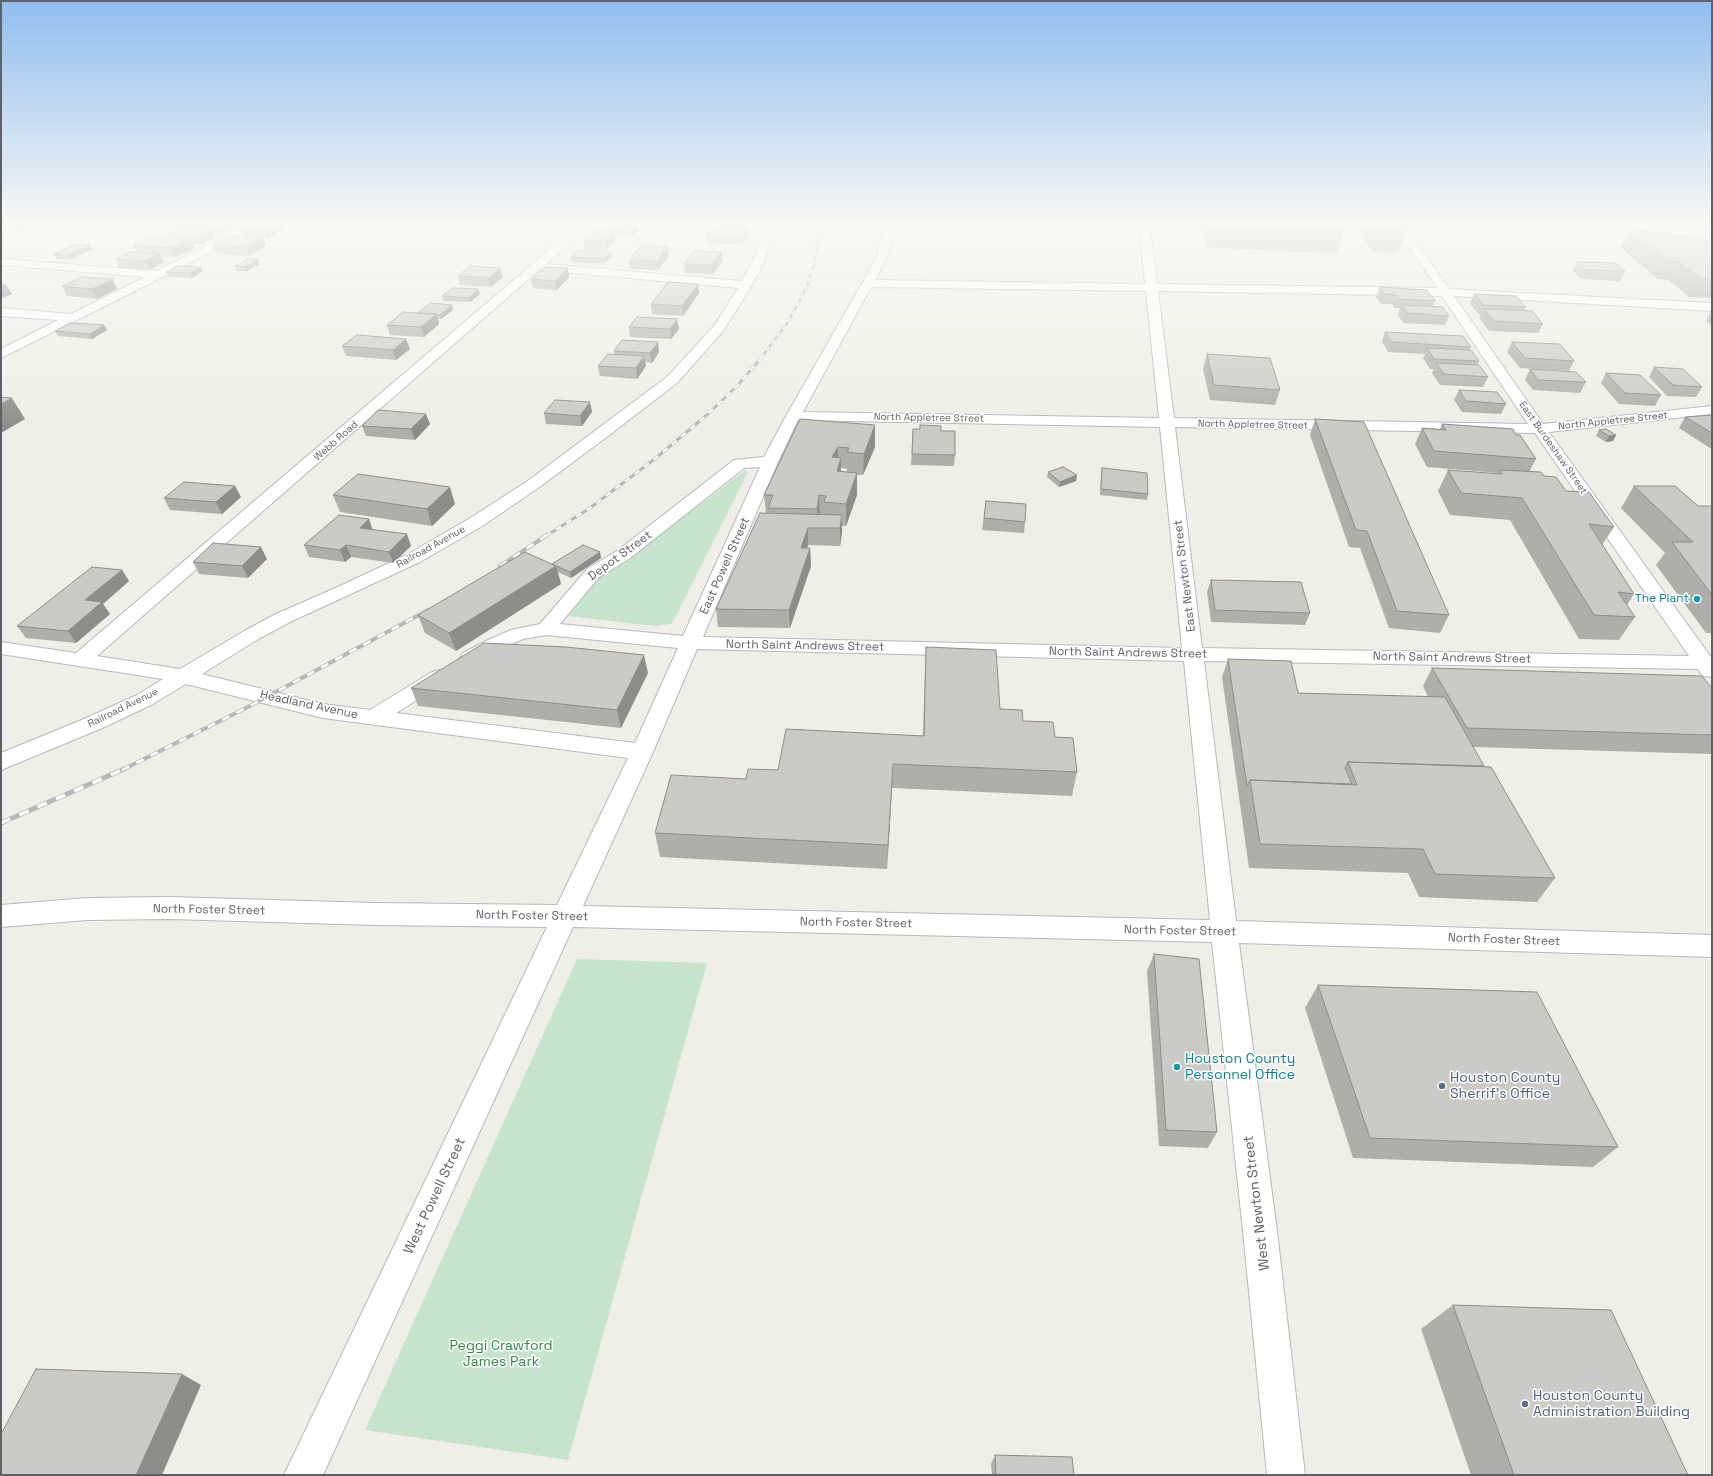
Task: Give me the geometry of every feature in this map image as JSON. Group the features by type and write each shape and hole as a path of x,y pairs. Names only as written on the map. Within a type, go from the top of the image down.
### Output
{"street":[{"path":"1,354 129,290"},
{"name":"Webb Road","path":"80,660 511,290"},
{"name":"Railroad Avenue","path":"1,762 92,724 144,700 282,618 347,590 414,558 478,521 535,483 608,430 672,380 719,328 743,290"},
{"name":"East Powell Street","path":"566,916 691,643 770,462 793,416 863,290"},
{"name":"East Newton Street","path":"1152,290 1225,932"},
{"path":"1321,290 1446,292 1712,308"},
{"name":"East Burdeshaw Street","path":"1446,292 1539,429 1709,667"},
{"path":"1,312 72,318"},
{"name":"North Appletree Street","path":"793,416 1539,429 1712,410"},
{"name":"Depot Street","path":"546,630 574,594 593,573 623,555 740,462 770,462"},
{"path":"372,718 493,645 518,634 546,630"},
{"name":"North Saint Andrews Street","path":"546,630 567,630 691,643 1709,667"},
{"name":"Headland Avenue","path":"1,648 183,676 316,709 372,718 642,752"},
{"name":"North Foster Street","path":"1,916 88,909 162,908 1225,932 1712,946"},
{"name":"West Powell Street","path":"303,1475 566,916"},
{"name":"West Newton Street","path":"1225,932 1260,1231 1286,1475"}],"green space":[{"path":"745,470 748,472 671,624 654,626 568,616 603,574 701,504"},
{"name":"Peggi Crawford James Park","path":"577,959 707,963 568,1460 365,1430"}],"building":[{"path":"450,290 477,290 469,298 442,296"},
{"path":"662,290 694,290 682,306 651,304"},
{"path":"1382,290 1427,290 1435,301 1399,299 1396,295 1384,294"},
{"path":"1474,294 1516,296 1526,307 1483,305"},
{"path":"430,303 452,305 440,315 418,313"},
{"path":"1402,305 1443,307 1449,316 1407,313"},
{"path":"1484,309 1532,311 1543,324 1494,321"},
{"path":"403,312 437,314 421,327 387,325"},
{"path":"637,317 677,319 670,329 629,327"},
{"path":"70,323 104,325 90,334 55,331"},
{"path":"1385,332 1463,336 1471,347 1392,342"},
{"path":"357,335 406,339 393,350 342,346"},
{"path":"622,340 658,342 650,353 614,351"},
{"path":"1512,342 1560,344 1574,361 1525,358"},
{"path":"1427,348 1471,350 1479,361 1434,359"},
{"path":"608,354 644,356 636,368 598,366"},
{"path":"1207,354 1270,358 1280,390 1214,385"},
{"path":"1436,363 1479,365 1488,377 1444,374"},
{"path":"1654,367 1683,369 1702,387 1673,385"},
{"path":"1530,369 1576,372 1586,382 1538,380"},
{"path":"1606,373 1640,375 1661,395 1625,393"},
{"path":"1459,390 1497,392 1506,404 1466,401"},
{"path":"1,397 12,398 1,404"},
{"path":"555,400 590,402 580,416 544,413"},
{"path":"378,410 426,414 411,429 362,426"},
{"path":"1712,415 1712,433 1685,417"},
{"path":"800,419 875,425 864,454 847,452 849,448 838,447 832,457 841,458 837,471 857,473 846,504 824,502 826,496 819,495 817,509 768,508 773,495 764,495"},
{"path":"1315,419 1364,422 1449,615 1397,611 1367,531 1356,530"},
{"path":"1442,424 1513,429 1516,435 1520,435 1536,459 1434,451 1422,428 1446,430"},
{"path":"920,425 941,426 941,431 955,431 955,455 912,454 913,429 920,429"},
{"path":"1606,429 1616,435 1609,436 1599,430"},
{"path":"1063,467 1077,475 1060,482 1048,472"},
{"path":"1102,468 1147,473 1148,494 1101,489"},
{"path":"1448,470 1502,474 1500,470 1541,472 1544,476 1556,477 1566,491 1589,492 1614,527 1589,524 1634,594 1618,592 1635,617 1594,615 1522,498 1461,493"},
{"path":"358,474 450,487 427,509 333,495"},
{"path":"184,482 235,486 216,502 164,498"},
{"path":"1634,486 1675,486 1698,506 1712,506 1712,595 1672,542 1693,542"},
{"path":"986,501 1026,504 1025,522 984,518"},
{"path":"760,513 842,515 840,528 808,528 801,548 810,548 789,610 716,609"},
{"path":"339,515 369,519 360,528 407,534 389,552 346,545 340,550 304,545"},
{"path":"213,543 261,547 242,566 193,562"},
{"path":"583,545 600,552 570,572 552,564"},
{"path":"525,552 556,566 449,633 418,615"},
{"path":"92,567 122,570 85,600 102,602 68,631 17,626"},
{"path":"1211,580 1301,582 1310,613 1215,610"},
{"path":"484,643 566,647 644,655 617,710 411,688"},
{"path":"926,647 996,650 1000,709 1022,710 1023,721 1053,722 1055,737 1073,738 1077,772 893,764 888,845 655,833 671,775 746,779 748,769 778,770 786,729 924,736"},
{"path":"1228,659 1291,661 1298,693 1445,697 1484,766 1348,762 1345,768 1352,784 1250,780 1247,786"},
{"path":"1432,668 1702,676 1712,688 1712,735 1467,728"},
{"path":"1348,762 1491,767 1555,878 1435,874 1423,849 1260,844 1250,780 1357,785"},
{"name":"Houston County Personnel Office","path":"1154,954 1199,959 1217,1132 1166,1130"},
{"name":"Houston County Sherrif's Office","path":"1318,985 1537,992 1618,1147 1370,1138"},
{"path":"1453,1305 1611,1310 1688,1475 1514,1475"},
{"path":"36,1369 182,1374 136,1475 1,1475 1,1434"},
{"path":"995,1455 1072,1457 1074,1475 996,1475"}],"railway":[{"path":"761,358 788,322 805,290"},
{"path":"546,536 590,508 656,458 708,414 737,386 762,357"},
{"path":"500,566 547,535"},
{"path":"124,769 248,707 428,610"},
{"path":"1,823 124,769"}],"place":[{"name":"The Plant","path":"1697,599"},
{"name":"Houston County Personnel Office","path":"1177,1067"},
{"name":"Houston County Sherrif's Office","path":"1442,1086"},
{"name":"Houston County Administration Building","path":"1525,1404"}]}
